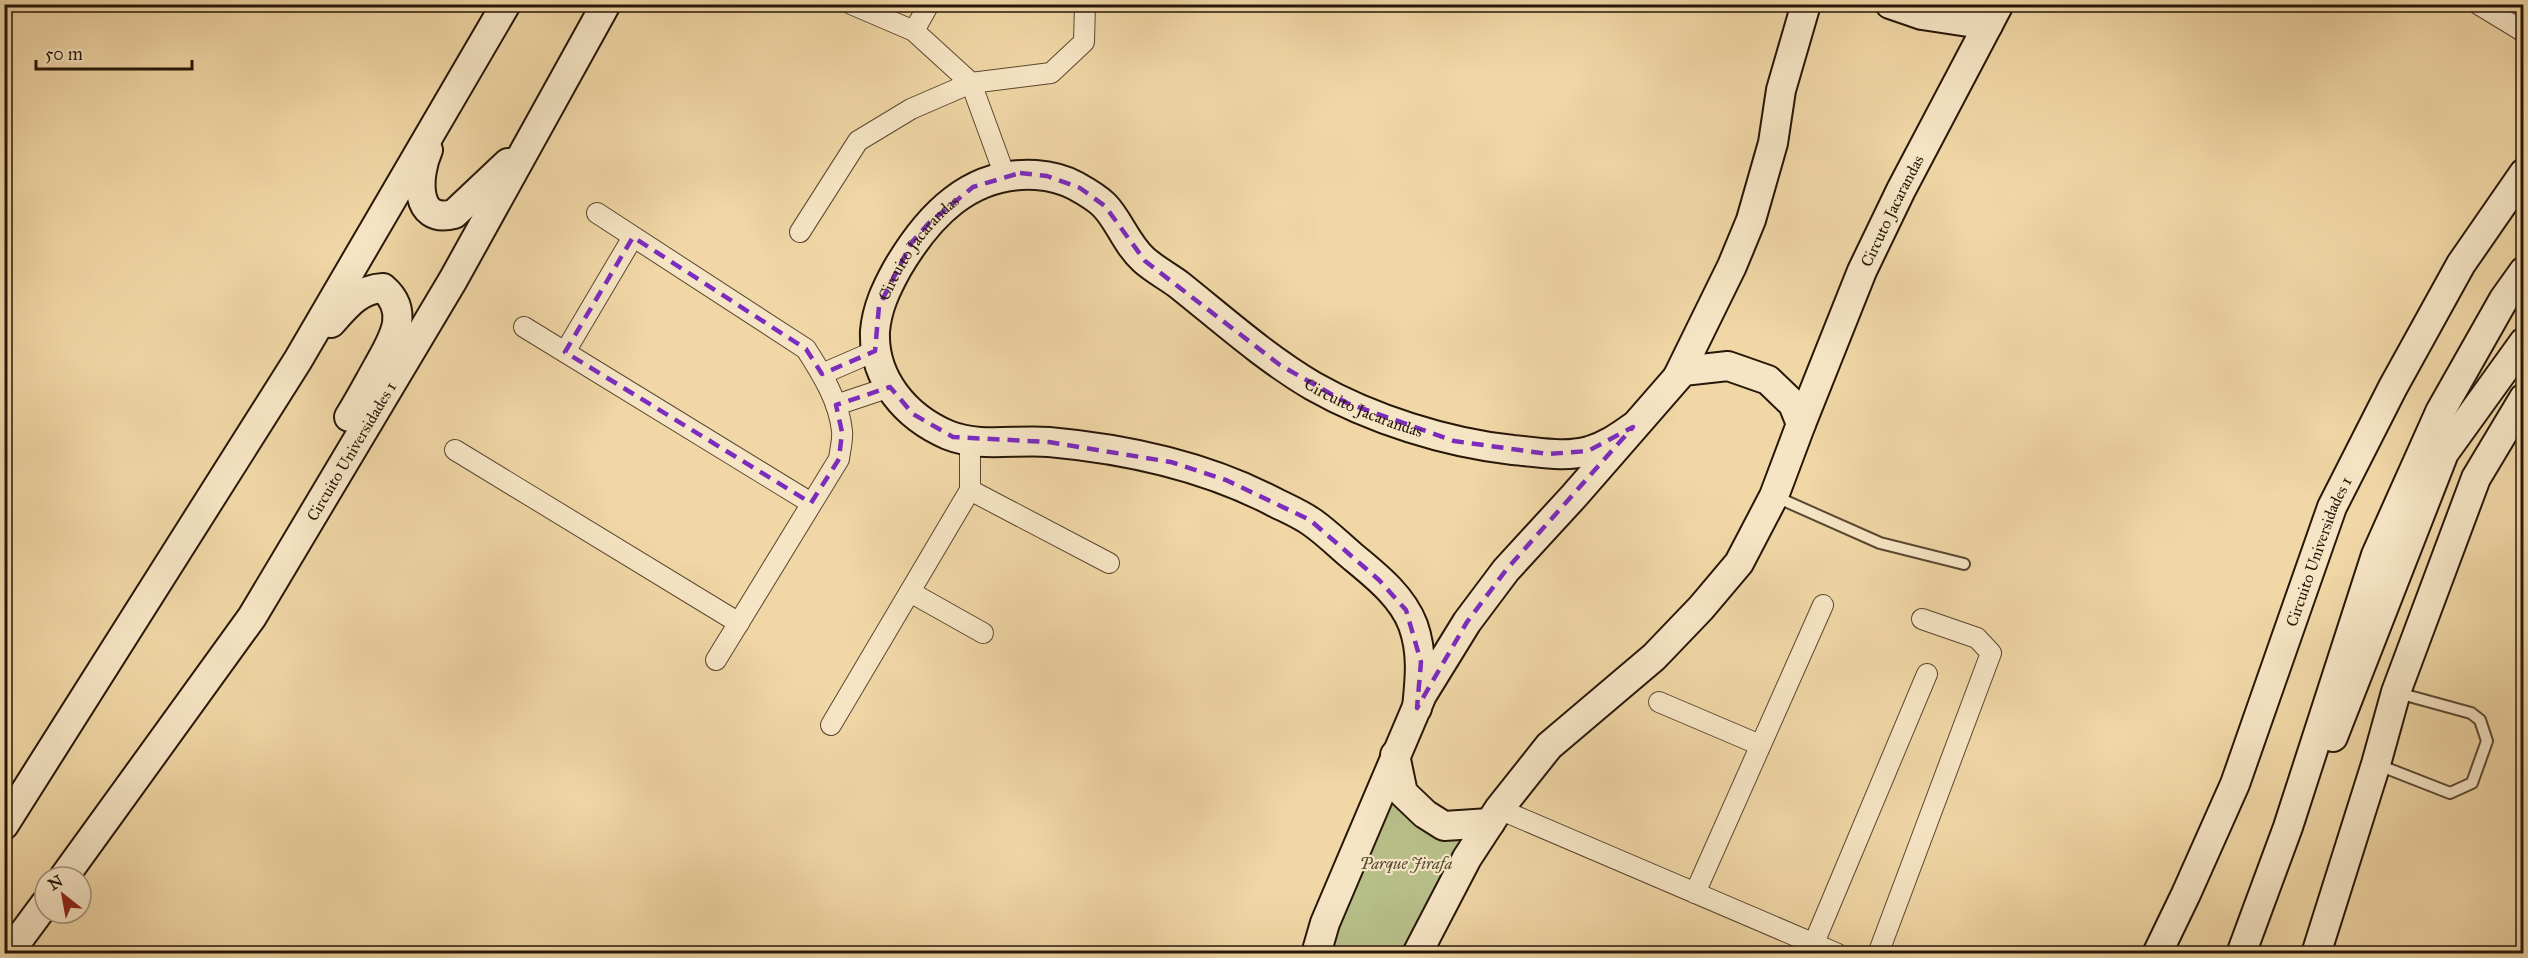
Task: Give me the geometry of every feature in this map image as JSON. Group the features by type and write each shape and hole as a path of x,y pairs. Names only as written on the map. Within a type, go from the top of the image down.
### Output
{"main road":[{"path":"4,825 298,360 506,4"},
{"name":"Circuito Universidades 1","path":"73,865 252,617 453,280 606,4"},
{"path":"1678,376 1732,266 1751,220 1773,143 1781,90 1806,4"},
{"path":"1890,4 1922,15 1993,15"},
{"name":"Circuto Jacarandas","path":"1417,954 1467,858 1494,816 1550,746 1654,657 1701,608 1739,563 1774,496 1862,271 1901,190 1993,15"},
{"path":"452,97 425,157 420,178 422,199 435,215 454,214 530,142"},
{"name":"Circuito Jacarandas","path":"1417,708 1421,662 1413,624 1406,610 1379,580 1310,520 1226,480 1171,462 1049,442 970,440 953,437 924,423 900,403 881,371 875,351 879,306 887,286 912,242 954,200 973,187 1020,173 1047,176 1080,188 1105,206 1122,234 1145,261 1280,365 1315,387 1364,410 1454,441 1548,454 1588,451 1615,440 1633,427"},
{"name":"Circuito Universidades 1","path":"2157,954 2235,784 2332,507 2393,387 2461,264 2523,173"},
{"path":"2241,954 2288,827 2376,555 2440,412 2492,320 2523,271"},
{"path":"252,617 263,573 396,334 398,317 393,297 384,288 370,289 358,296 298,360"},
{"path":"2288,827 2341,720 2396,572 2444,453 2523,342"},
{"path":"1316,954 1325,923 1375,809 1395,754 1417,708 1467,622 1506,570 1678,376 1683,371 1728,366 1767,380 1792,404 1801,424"},
{"path":"2316,954 2376,764 2396,692 2476,478 2523,398"},
{"path":"1395,754 1403,793 1425,814 1444,826 1494,816"},
{"path":"2150,954 2186,894"},
{"path":"8,954 33,920"}],"street":[{"path":"851,4 914,31 971,83 1005,176"},
{"path":"914,31 929,4"},
{"path":"800,232 858,141 911,109 971,83 1051,73 1084,42 1085,4"},
{"path":"2478,4 2523,32"},
{"path":"597,213 806,349 822,374 836,405 842,432 839,459 716,660"},
{"path":"565,352 633,237"},
{"path":"524,327 811,503"},
{"path":"822,374 875,351"},
{"path":"836,405 890,387"},
{"path":"831,725 970,490 970,440"},
{"path":"455,450 739,623"},
{"path":"970,490 1109,563"},
{"path":"910,592 983,633"},
{"path":"1695,893 1823,605"},
{"path":"1878,954 1991,654 1977,638 1922,619"},
{"path":"1814,943 1927,674"},
{"path":"1659,702 1760,745"},
{"path":"1494,816 1695,893 1838,954"}],"lane":[{"path":"1774,496 1880,543 1964,564"},
{"path":"2376,764 2451,793 2472,783 2487,741 2480,720 2471,714 2396,692"}],"highlighted area":[{"path":"1020,173 1047,176 1080,188 1105,206 1145,261 1280,365 1347,403 1454,441 1548,454 1588,451 1633,427 1506,570 1467,622 1417,708 1421,662 1406,610 1379,580 1310,520 1226,480 1171,462 1049,442 953,437 913,414 890,387 836,405 842,432 839,459 811,503 565,352 633,237 806,349 822,374 875,351 879,306 912,242 929,223 973,187"}],"green space":[{"name":"Parque Jirafa","path":"1395,755 1425,814 1490,823 1420,953 1316,954"}]}
